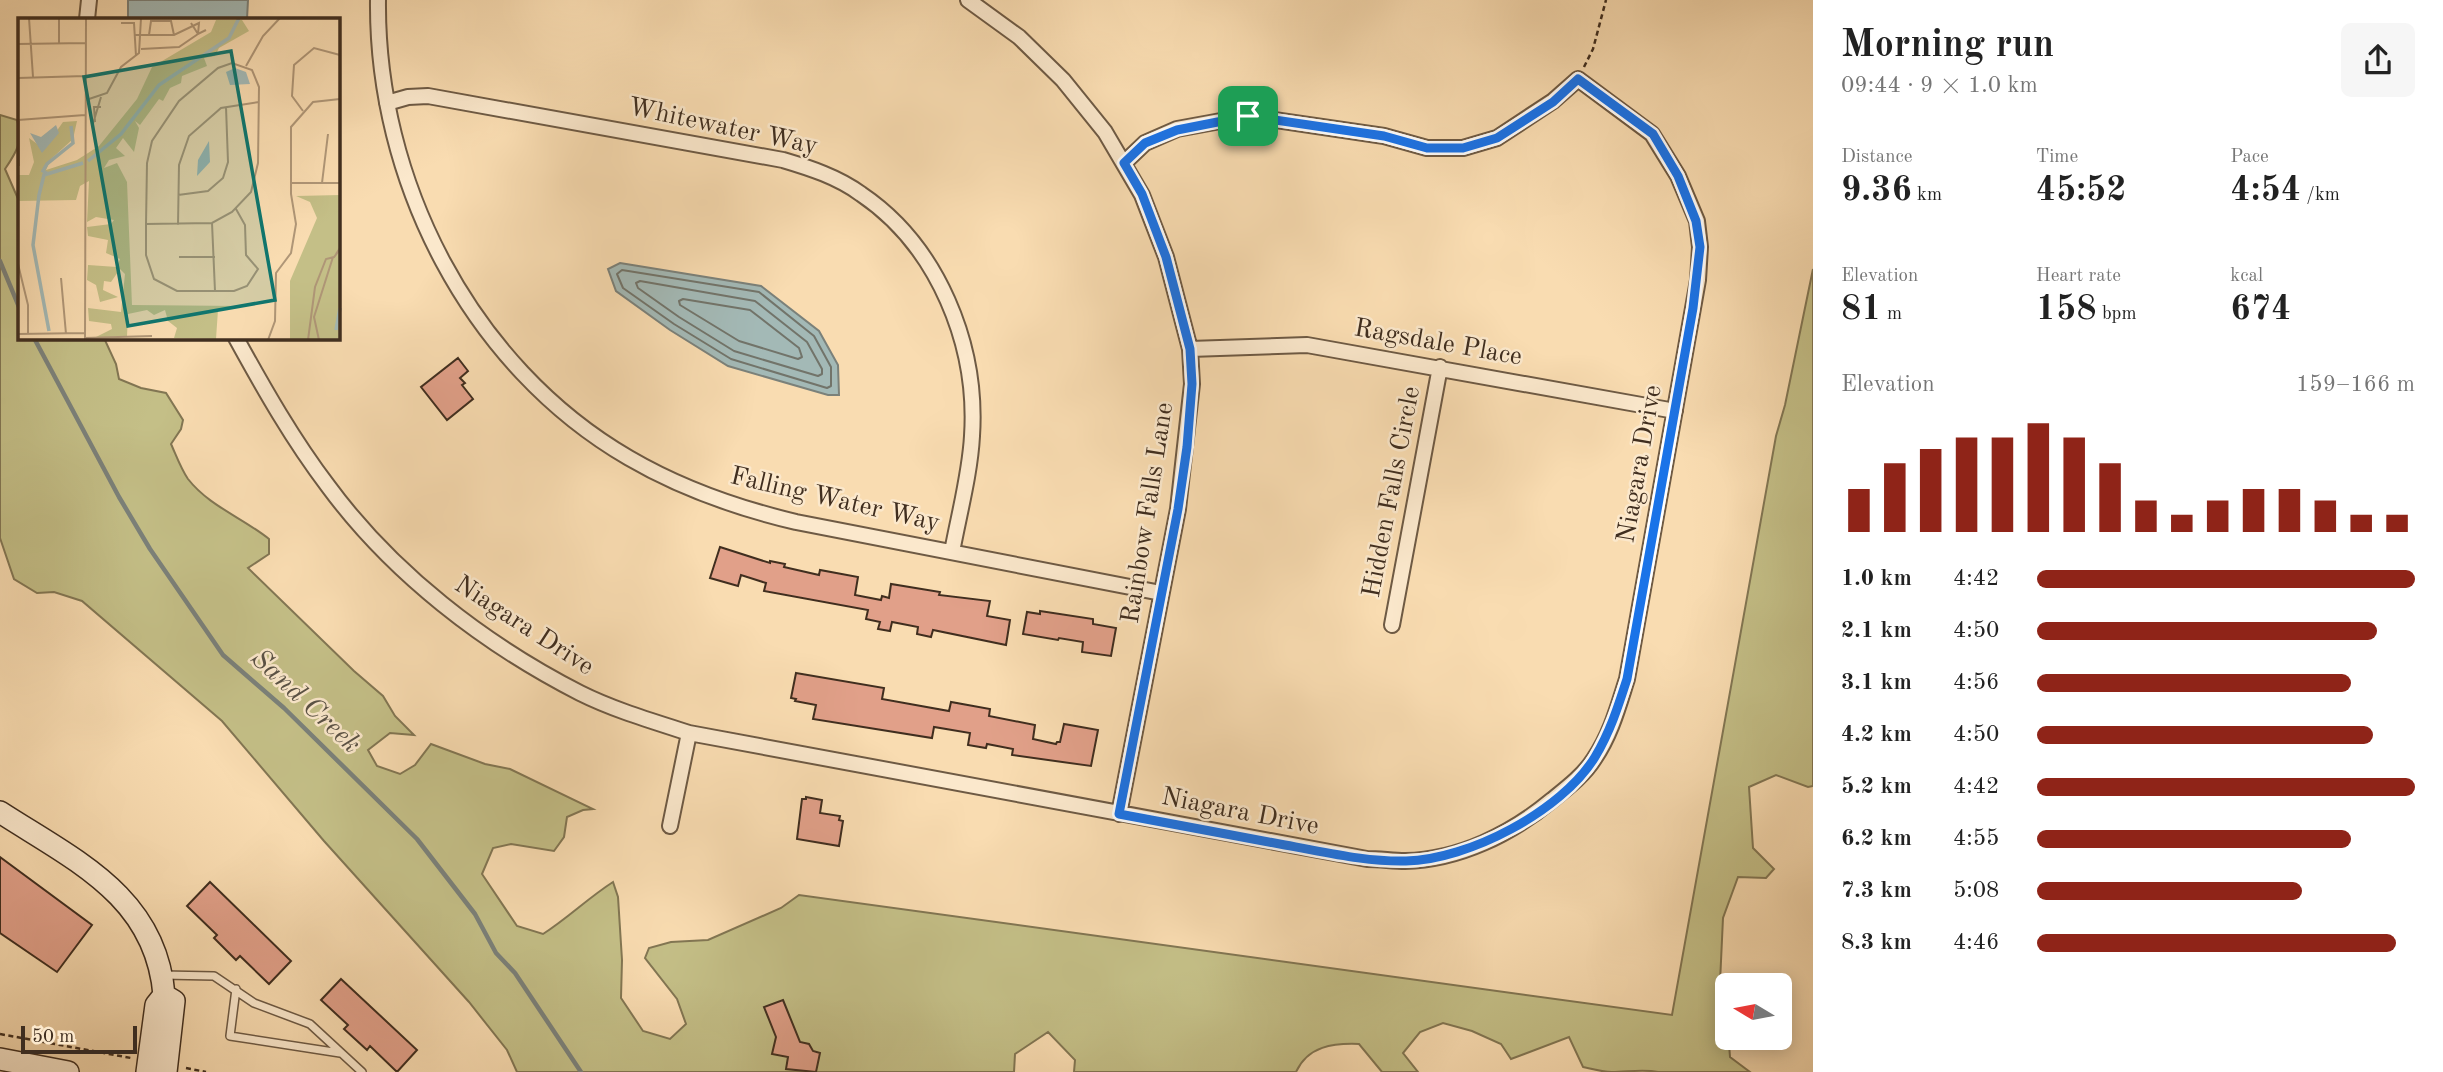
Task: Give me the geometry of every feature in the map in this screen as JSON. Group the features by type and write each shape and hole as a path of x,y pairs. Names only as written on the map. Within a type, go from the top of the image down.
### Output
{"street":[{"path":"87,18 89,0"},
{"name":"Falling Water Way","path":"378,0 379,54 394,140 418,210 448,271 470,306 511,359 576,422 626,457 652,471 690,490 743,509 796,523 1161,593"},
{"name":"Rainbow Falls Lane","path":"968,0 1020,37 1063,80 1105,132 1142,194 1166,257 1190,349 1192,384 1178,509 1119,814"},
{"path":"1124,163 1145,143 1177,130 1248,116 1384,136 1427,148 1463,148 1497,138 1553,102 1578,79"},
{"name":"Niagara Drive","path":"237,340 288,429 327,486 383,551 440,602 540,671 582,694 636,716 689,733 1333,854 1407,861 1449,855 1493,839 1535,814 1570,786 1594,760 1614,723 1627,679 1698,280 1700,247 1696,221 1678,176 1653,134 1578,79"},
{"name":"Whitewater Way","path":"387,103 408,97 428,96 783,160 829,176 860,192 886,213 919,250 945,295 963,340 972,388 972,437 952,552"},
{"name":"Ragsdale Place","path":"1190,349 1307,345 1675,411"},
{"name":"Hidden Falls Circle","path":"1392,625 1440,367"},
{"path":"670,826 689,733"},
{"path":"0,812 99,877 144,925 163,985 174,1002 158,1068"},
{"path":"0,1059 68,1072"}],"lane":[{"path":"163,985 214,976 254,1003 310,1024 362,1072"},
{"path":"236,989 230,1036 341,1053"}],"path":[{"path":"1578,79 1593,50 1606,0"},
{"path":"0,1034 158,1068 206,1072"}],"shaded area":[{"path":"0,115 17,120 18,124 18,144 5,169 18,199 18,340 105,340 116,364 119,379 141,388 166,393 183,420 181,429 171,444 188,479 206,497 269,539 269,554 248,568 383,696 395,716 414,735 390,733 368,750 377,766 400,774 415,765 431,744 485,764 510,769 593,809 567,817 564,837 554,851 511,844 493,848 482,874 517,926 543,934 613,882 618,897 622,960 621,998 643,1031 670,1039 686,1024 677,999 645,958 649,948 671,942 708,940 781,908 799,895 1672,1015 1776,436 1813,269 1813,786 1808,787 1776,775 1749,787 1753,848 1774,869 1766,878 1738,877 1723,918 1720,973 1715,973 1715,1050 1729,1050 1730,1057 1750,1072 1597,1070 1583,1067 1569,1037 1511,1059 1501,1044 1472,1031 1443,1023 1420,1032 1403,1053 1418,1072 1382,1072 1359,1044 1349,1044 1314,1051 1296,1072 1074,1072 1075,1060 1048,1032 1015,1054 1014,1072 517,1072 507,1050 469,1002 324,841 222,721 82,601 54,592 37,593 14,579 0,538"}],"water":[{"path":"128,0 248,0 247,18 128,18"},
{"path":"620,263 761,286 819,331 838,365 839,395 828,395 728,366 670,330 616,291 608,269"}],"building":[{"path":"458,358 468,371 460,378 465,383 462,385 473,399 447,420 421,387"},
{"path":"720,547 819,575 820,570 858,577 855,595 881,600 882,596 889,598 891,584 940,592 939,595 990,601 987,616 1010,620 1006,645 933,630 931,637 917,634 918,627 892,622 890,631 878,629 880,622 866,619 868,610 764,591 766,583 741,575 738,586 710,578"},
{"path":"1040,611 1093,619 1093,624 1116,628 1111,656 1082,652 1083,642 1023,634 1027,612 1040,614"},
{"path":"796,673 884,688 882,699 949,711 951,702 990,709 989,716 1035,725 1033,739 1056,744 1060,742 1064,724 1098,730 1091,766 1012,755 1013,749 987,744 986,748 968,745 970,733 934,727 932,738 813,719 816,705 791,698"},
{"path":"806,797 822,800 820,813 840,816 839,820 843,821 839,846 797,839 802,799"},
{"path":"0,857 92,925 57,972 0,933"},
{"path":"210,882 291,961 269,984 240,956 236,960 214,938 217,935 187,906"},
{"path":"341,979 417,1050 397,1072 370,1046 367,1050 344,1029 348,1025 321,1000"},
{"path":"783,1000 800,1042 809,1044 813,1051 820,1053 816,1072 786,1069 788,1057 772,1054 776,1037 764,1007"}],"waterway":[{"name":"Sand Creek","path":"0,261 18,305"},
{"name":"Sand Creek","path":"35,340 119,497 150,549 223,655 284,708 417,839 475,914 496,953 515,973 581,1072"}],"route":[{"path":"1578,79 1653,134 1678,176 1696,221 1700,247 1698,280 1627,679 1614,723 1594,760 1570,786 1535,814 1493,839 1449,855 1407,861 1367,859 1119,814 1178,509 1192,384 1190,349 1166,257 1142,194 1124,163 1145,143 1177,130 1248,116 1384,136 1427,148 1463,148 1497,138 1553,102 1578,79"}]}
